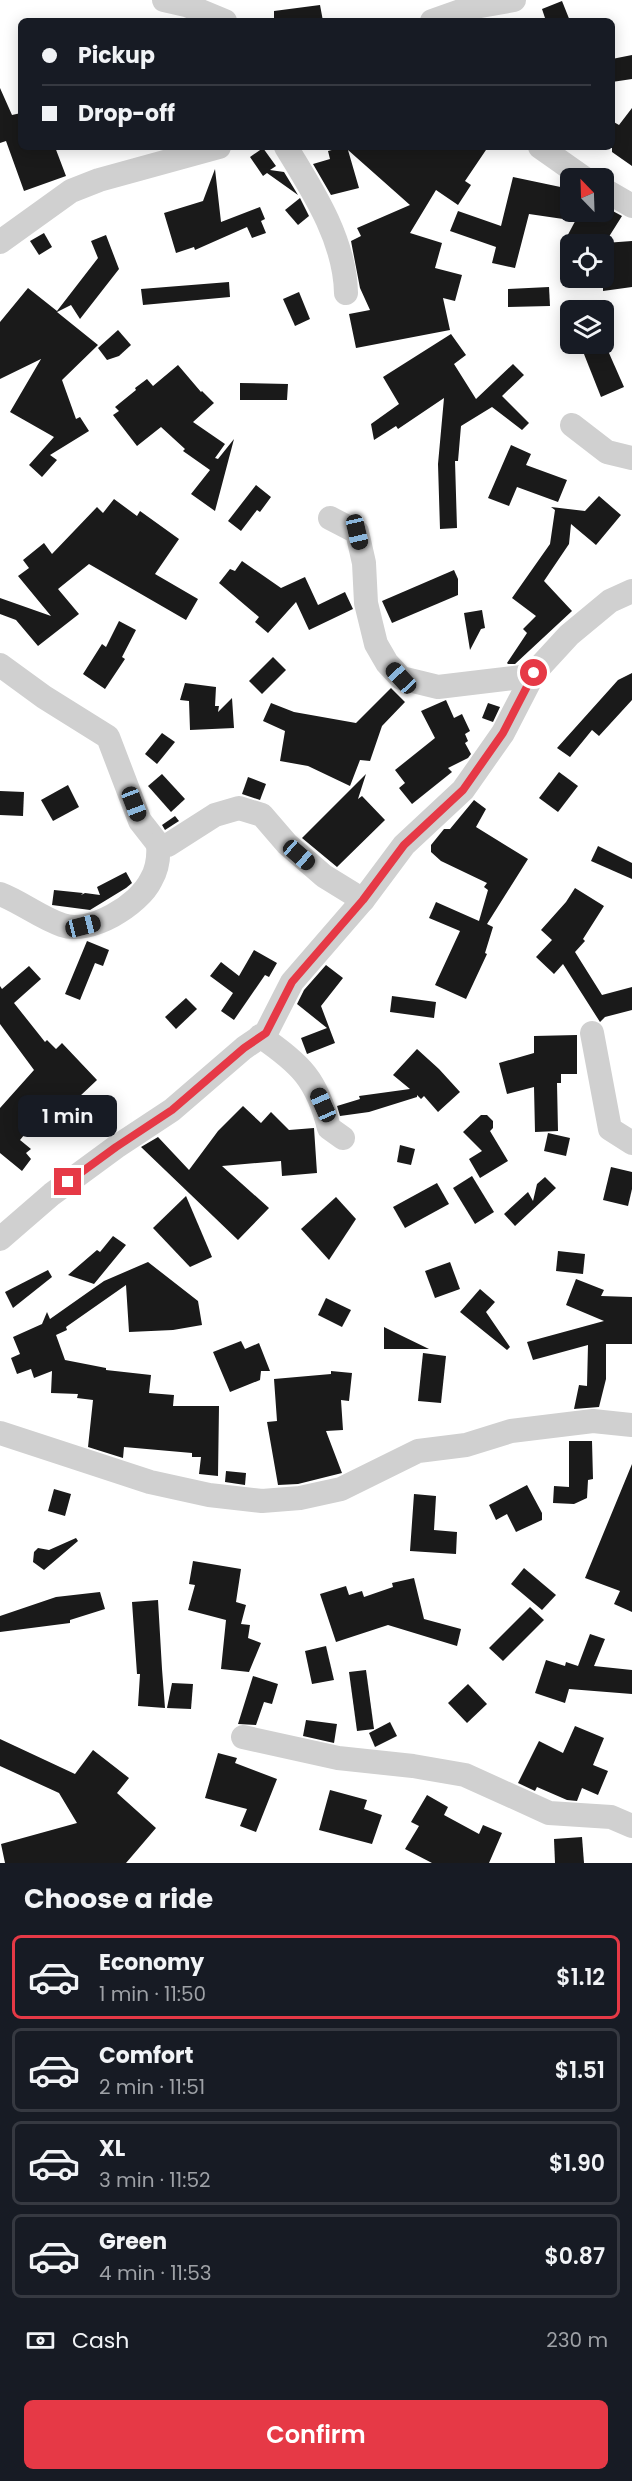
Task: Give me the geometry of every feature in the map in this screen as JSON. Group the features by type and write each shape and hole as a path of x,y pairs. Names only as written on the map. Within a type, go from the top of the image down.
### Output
{"street":[{"path":"441,18 469,8 514,0"},
{"path":"180,2 218,18"},
{"path":"0,242 71,191 99,180 208,150"},
{"path":"288,150 327,219 345,276 346,293"},
{"path":"544,150 570,168"},
{"path":"614,195 632,206"},
{"path":"572,425 607,452 632,458"},
{"path":"330,518 357,532 364,563 366,603 376,644 387,663 401,678 438,687 522,677 534,673"},
{"path":"0,1239 52,1194 116,1147 172,1110 244,1048 266,1033 292,982 363,900 404,845 463,790 503,733 534,673 569,634 610,601 632,591"},
{"path":"0,666 108,737 140,821 149,836 158,844 168,845 215,815 239,808 262,815 287,844 324,876 363,900"},
{"path":"0,894 63,926 83,926 100,921 131,905 151,881 159,857 158,844"},
{"path":"592,1033 610,1130 632,1143"},
{"path":"260,1036 286,1054 312,1081 323,1105 329,1128 343,1138"},
{"path":"0,1433 150,1482 209,1495 262,1501 300,1498 341,1489 418,1451 466,1445 511,1431 593,1421 632,1425"},
{"path":"243,1737 338,1758 414,1766 465,1775 549,1813 611,1817 632,1826"}],"building":[{"path":"562,1 569,18 545,18 542,9"},
{"path":"320,5 322,18 274,18 274,11"},
{"path":"632,55 632,79 615,82 615,58"},
{"path":"0,88 12,115 18,114 18,150 56,150 66,176 24,191 6,141 0,143"},
{"path":"632,108 632,166 612,152 615,150 615,123 619,125"},
{"path":"260,150 264,150 276,166 270,170 284,172 298,195 267,173 263,176 250,157"},
{"path":"348,150 359,188 331,195 313,164 330,159 328,151"},
{"path":"348,150 486,150 465,181 471,185 458,205 436,190 410,233 442,243 435,268 462,275 455,301 443,298 450,330 356,348 349,314 370,310 360,288 351,241 361,236 357,228 410,205"},
{"path":"215,169 221,222 260,207 265,219 261,221 266,233 252,238 247,227 195,250 194,247 176,253 164,213 203,201"},
{"path":"513,177 560,187 560,219 529,214 515,268 492,263 496,247 450,231 458,211 501,226"},
{"path":"300,198 309,216 298,225 285,210"},
{"path":"614,212 622,216 611,234 568,234 575,222 614,222"},
{"path":"44,233 52,247 39,255 30,241"},
{"path":"106,235 119,269 80,319 71,305 57,312 98,345 62,380 76,419 80,417 89,431 50,455 57,460 42,477 29,465 54,437 10,412 41,359 0,379 0,322 28,288 57,311 98,258 91,241"},
{"path":"632,241 632,287 603,291 603,288 614,288 614,242"},
{"path":"229,282 230,297 143,305 141,289"},
{"path":"549,287 550,306 508,307 508,289"},
{"path":"299,292 310,319 295,326 283,299"},
{"path":"118,330 131,345 119,356 107,360 98,348"},
{"path":"451,334 466,355 454,364 476,399 513,364 524,375 502,396 529,423 522,430 492,407 461,426 458,461 455,461 457,528 440,529 438,464 444,398 398,429 396,426 374,440 371,424 399,404 383,377"},
{"path":"584,354 609,354 624,387 601,397"},
{"path":"178,365 201,392 214,403 193,422 225,444 215,458 218,459 234,439 215,511 191,494 210,470 183,451 185,449 161,427 137,446 113,415 119,411 115,407 136,390 135,388 147,379 153,386"},
{"path":"240,383 288,384 287,400 240,400"},
{"path":"511,445 531,454 526,465 567,480 558,502 517,487 509,506 488,498"},
{"path":"256,485 271,497 260,512 257,510 241,531 228,521"},
{"path":"599,496 621,515 596,545 571,524 569,544 544,581 572,611 515,664 508,664 527,633 523,629 536,616 512,598 550,544 555,510 551,507 585,511"},
{"path":"114,499 137,516 140,511 179,539 155,574 198,599 186,620 89,564 58,589 79,614 38,646 16,620 0,614 0,598 51,616 18,576 29,568 23,560 44,543 52,554 97,507 103,513"},
{"path":"242,561 281,588 305,577 318,605 345,592 353,609 309,630 296,602 268,633 255,622 259,617 219,583 230,569 235,571"},
{"path":"454,570 458,579 458,595 392,623 382,601"},
{"path":"482,610 485,628 481,629 470,650 464,613"},
{"path":"119,621 136,630 122,657 125,659 105,689 83,674 102,644 106,647"},
{"path":"273,657 286,670 262,694 249,681"},
{"path":"632,673 632,700 599,736 592,730 570,757 557,748 618,680"},
{"path":"185,683 216,687 215,706 219,706 218,712 232,698 234,728 190,730 189,701 180,700"},
{"path":"391,688 405,702 382,726 370,761 360,760 350,786 308,766 280,761 285,731 263,721 271,703 294,712 356,723"},
{"path":"446,700 454,718 462,714 470,731 465,734 468,741 465,743 471,754 468,758 448,768 452,772 412,804 399,788 405,783 395,770 435,738 421,711"},
{"path":"488,703 500,707 493,722 482,718"},
{"path":"162,733 175,742 157,764 145,754"},
{"path":"559,772 578,786 558,812 539,798"},
{"path":"162,774 185,799 171,812 148,786"},
{"path":"366,774 358,799 362,796 385,820 337,867 302,838"},
{"path":"248,777 266,784 260,800 242,794"},
{"path":"68,785 79,807 53,821 41,800"},
{"path":"0,791 24,792 23,816 0,815"},
{"path":"474,800 486,809 476,827 528,859 487,924 493,927 485,953 487,954 466,999 435,985 460,931 429,918 436,902 479,921 488,890 484,887 487,883 441,861 431,852 431,845 444,829 450,829"},
{"path":"175,816 179,821 165,830 162,825"},
{"path":"598,846 632,863 632,879 591,861"},
{"path":"126,872 132,883 90,910 52,905 54,890 83,893 81,895 85,893 100,895 97,887"},
{"path":"575,888 604,906 583,939 585,941 575,952 602,995 632,987 632,1010 605,1017 600,1022 563,964 554,974 536,957 552,940 541,930 566,902"},
{"path":"87,941 109,950 103,966 95,963 80,1000 65,994"},
{"path":"254,950 277,963 269,977 265,975 234,1020 221,1011 233,993 210,976 221,962 239,976"},
{"path":"326,965 343,978 321,1006 335,1043 307,1054 301,1038 327,1028 297,1004 304,990"},
{"path":"29,966 41,979 14,1003 45,1042 47,1040 56,1049 62,1043 97,1080 61,1114 57,1109 48,1117 43,1112 20,1140 31,1149 26,1153 31,1159 22,1171 0,1153 0,1108 34,1070 0,1024 0,986 2,989"},
{"path":"392,996 436,1002 434,1018 390,1012"},
{"path":"186,998 197,1009 176,1029 165,1017"},
{"path":"577,1035 577,1074 561,1074 561,1083 557,1083 558,1131 535,1132 534,1087 507,1094 499,1063 534,1053 534,1036"},
{"path":"417,1049 460,1092 438,1112 424,1096 421,1099 417,1095 417,1097 369,1112 340,1116 337,1106 360,1099 359,1096 410,1089 393,1075"},
{"path":"243,1106 261,1123 271,1112 289,1130 314,1128 317,1173 282,1176 281,1161 222,1166 269,1208 238,1240 141,1147 158,1137 189,1170 218,1131"},
{"path":"481,1115 487,1115 493,1121 493,1128 490,1131 508,1161 480,1178 469,1159 482,1151 463,1132"},
{"path":"548,1133 570,1138 566,1156 544,1151"},
{"path":"400,1145 415,1149 411,1165 397,1162"},
{"path":"611,1167 632,1172 632,1189 628,1206 603,1200"},
{"path":"472,1176 494,1212 475,1224 453,1188"},
{"path":"545,1177 556,1188 515,1226 504,1214 528,1192 533,1201 537,1184"},
{"path":"437,1183 449,1204 405,1228 393,1207"},
{"path":"186,1196 212,1257 190,1267 153,1228"},
{"path":"336,1197 356,1219 329,1260 301,1229"},
{"path":"113,1236 126,1245 94,1284 68,1275 97,1250 100,1252"},
{"path":"558,1251 585,1254 583,1274 556,1271"},
{"path":"148,1262 198,1301 202,1325 173,1330 129,1332 126,1285 66,1327 67,1330 56,1335 65,1360 106,1368 106,1370 151,1375 149,1393 174,1395 173,1406 219,1406 218,1476 199,1474 201,1457 192,1457 192,1453 124,1447 123,1458 88,1447 93,1400 77,1398 78,1394 51,1393 52,1371 34,1378 31,1369 17,1374 11,1358 20,1354 13,1337 42,1324 47,1312 50,1319 104,1281"},
{"path":"450,1262 460,1289 435,1298 425,1271"},
{"path":"48,1270 52,1277 13,1308 5,1292"},
{"path":"576,1279 604,1290 601,1296 632,1297 632,1344 606,1344 606,1379 599,1407 574,1409 579,1385 587,1386 588,1345 533,1360 527,1342 604,1321 566,1305"},
{"path":"480,1289 495,1302 486,1312 510,1347 507,1350 460,1312"},
{"path":"326,1298 351,1310 342,1327 318,1315"},
{"path":"384,1327 396,1333 429,1349 384,1349"},
{"path":"241,1341 245,1349 259,1343 270,1371 261,1371 260,1380 230,1392 213,1352"},
{"path":"423,1353 446,1356 441,1403 418,1401"},
{"path":"331,1371 352,1373 349,1401 341,1400 343,1430 326,1431 342,1473 298,1484 278,1485 267,1422 277,1421 274,1379 331,1374"},
{"path":"569,1441 592,1441 593,1479 588,1480 587,1498 574,1504 553,1503 554,1486 569,1487"},
{"path":"632,1464 632,1612 614,1604 620,1591 585,1578"},
{"path":"226,1471 246,1473 245,1485 225,1482"},
{"path":"527,1485 542,1513 542,1520 516,1532 507,1514 496,1520 489,1505"},
{"path":"54,1489 71,1494 65,1516 48,1511"},
{"path":"414,1494 436,1496 434,1530 457,1532 456,1554 410,1551"},
{"path":"76,1538 78,1541 44,1570 33,1562 34,1552 38,1548 49,1550"},
{"path":"193,1561 241,1569 236,1602 246,1605 241,1624 250,1625 248,1638 261,1643 249,1672 221,1669 226,1620 188,1610 195,1585 189,1584"},
{"path":"524,1568 556,1595 542,1610 511,1584"},
{"path":"414,1578 424,1619 461,1629 457,1646 388,1625 336,1642 320,1594 346,1586 349,1595 362,1591 364,1597 393,1587 392,1583"},
{"path":"100,1592 105,1609 70,1620 70,1623 0,1632 0,1616 56,1597"},
{"path":"158,1600 165,1708 138,1706 140,1674 137,1674 132,1602"},
{"path":"530,1607 544,1620 503,1661 489,1648"},
{"path":"590,1634 605,1639 594,1666 632,1670 632,1694 569,1689 565,1703 535,1693 546,1660 565,1666 566,1662 578,1666"},
{"path":"326,1646 334,1680 312,1684 305,1651"},
{"path":"366,1670 374,1729 357,1731 349,1672"},
{"path":"253,1676 278,1684 272,1704 264,1702 256,1725 238,1724"},
{"path":"172,1683 193,1684 191,1709 167,1708"},
{"path":"468,1684 487,1704 467,1723 448,1703"},
{"path":"306,1720 337,1724 334,1743 303,1736"},
{"path":"390,1722 397,1736 375,1747 369,1733"},
{"path":"575,1726 604,1738 593,1765 608,1771 598,1795 582,1788 577,1801 567,1800 537,1787 535,1791 518,1783 539,1741 563,1753"},
{"path":"0,1739 75,1774 93,1750 129,1778 117,1793 156,1828 126,1863 5,1863 1,1844 77,1823 59,1793 0,1766"},
{"path":"218,1753 237,1758 235,1763 277,1779 256,1832 240,1826 247,1809 205,1798"},
{"path":"330,1790 367,1800 364,1809 382,1815 372,1844 319,1830"},
{"path":"427,1795 448,1807 444,1815 479,1834 483,1825 502,1833 489,1863 432,1863 405,1849 419,1826 411,1822"},
{"path":"582,1837 584,1863 555,1863 554,1839"}],"route":[{"path":"68,1182 172,1110 244,1048 266,1033 292,982 363,900 404,845 463,790 503,733 534,673"}]}
